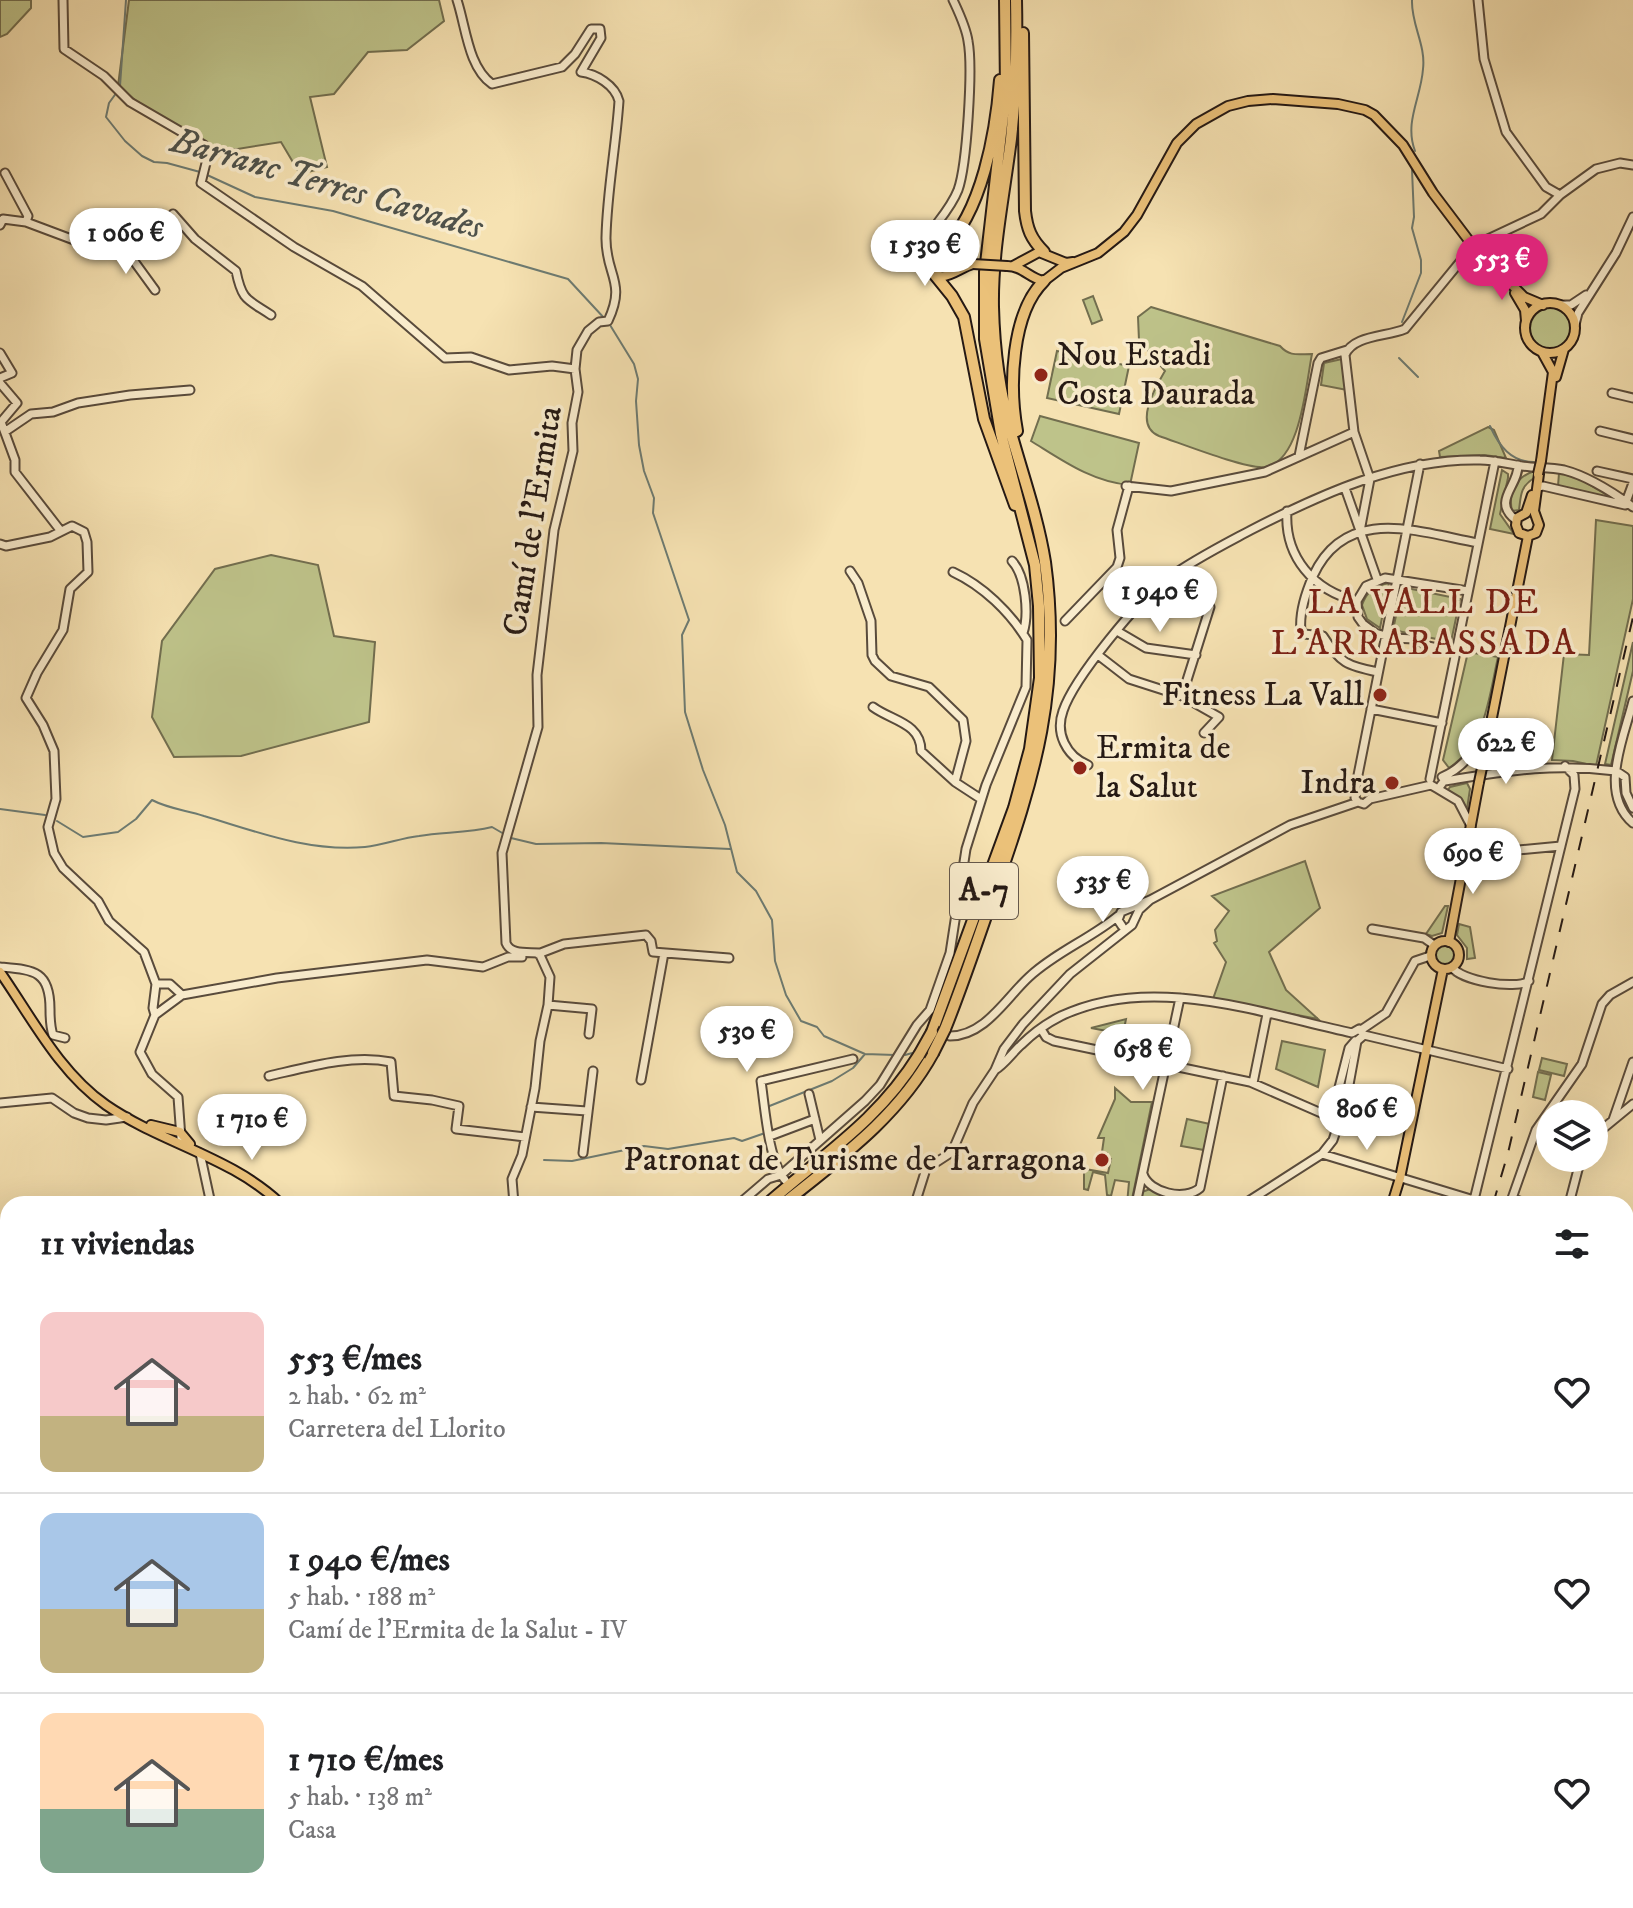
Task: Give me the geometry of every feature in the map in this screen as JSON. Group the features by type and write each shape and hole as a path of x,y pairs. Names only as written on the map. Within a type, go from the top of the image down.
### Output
{"highway":[{"path":"1018,0 1025,93 1027,229 1033,241 1049,255"},
{"name":"A-7","path":"793,1196 853,1148 899,1103 947,1033 1022,813 1045,722 1049,680 1049,605 1045,562 1010,430 1000,377 993,306 998,229 1015,91 1018,0"},
{"path":"936,252 956,237 967,219 985,166 999,89 1006,4"},
{"name":"A-7","path":"777,1196 868,1121 890,1097 932,1032 1023,775 1036,717 1040,643 1035,565 1001,434 985,339 985,272 1006,90 1006,4"},
{"path":"935,275 964,317 984,419 1023,525 1040,643"},
{"path":"1026,484 1015,420 1015,363 1024,310 1044,281"},
{"path":"804,1196 853,1148"}],"main road":[{"path":"973,264 945,277 935,275 929,265 936,252 973,264 1010,266 1044,281 1056,272 1098,253 1131,225 1177,143 1196,124 1228,106 1273,99 1338,104 1365,110 1374,115 1403,145 1433,193 1473,246 1524,297 1543,305 1560,305 1572,316 1575,325 1571,341 1564,349 1551,397"},
{"path":"1049,255 1056,272"},
{"path":"1010,266 1049,255 1066,263 1078,262"},
{"path":"953,273 957,265 955,256"},
{"path":"1029,273 1030,258"},
{"path":"1501,273 1523,305 1528,340 1541,351 1553,372 1530,514"},
{"path":"1526,321 1535,309 1543,305"},
{"path":"1541,351 1549,353 1564,349"},
{"path":"1530,514 1538,487 1538,474"},
{"path":"1530,514 1539,521 1539,528 1534,535 1528,536 1517,531 1516,520 1530,514"},
{"path":"1449,942 1528,536"},
{"path":"1394,1196 1447,968 1459,955 1456,947 1440,941 1434,945 1430,956 1434,964 1447,968"},
{"path":"1,972 65,1066 106,1105 113,1117 127,1117 179,1135 200,1153 250,1180 271,1196"}],"street":[{"path":"63,0 64,49 104,76 130,102 204,145 209,151 201,183 294,247 362,286 445,358 471,357 509,370 552,366 575,369"},
{"name":"Camí de l'Ermita","path":"457,0 483,77 492,84 562,67 575,54 591,29 600,29 601,38 581,72 592,74 616,91 619,101 606,236 607,260 618,287 615,306 608,321 599,322 588,331 577,350 575,369 578,392 572,423 573,451 554,530 537,675 538,727 502,853 506,943 514,952 539,953"},
{"path":"936,252 927,237 952,203 962,175 970,56 963,23 953,0"},
{"path":"1478,0 1484,59 1506,132 1546,187 1560,195"},
{"path":"1299,456 1318,363 1324,357 1347,350 1356,341 1388,336 1405,329 1473,246 1541,214 1583,176 1604,165 1632,166"},
{"path":"5,173 28,216 26,222"},
{"path":"1584,298 1614,250 1633,207"},
{"path":"173,214 195,239 236,271 243,297 271,315"},
{"path":"1575,325 1580,310 1601,278 1633,217"},
{"path":"0,225 3,219 26,222 98,249"},
{"path":"128,248 155,290"},
{"path":"1560,305 1571,305 1584,298 1601,278"},
{"path":"1347,350 1346,367 1354,432 1370,479 1360,532"},
{"path":"0,353 12,373 0,381 17,403 1,422 6,431 4,446 15,460 15,472 60,530"},
{"path":"6,431 31,414 53,412 78,403 190,390"},
{"path":"1612,393 1633,398"},
{"path":"1600,431 1633,439"},
{"path":"1065,621 1117,567 1120,558 1117,530 1128,486 1171,491 1265,472 1354,432"},
{"path":"1088,765 1071,755 1065,745 1061,722 1071,695 1098,655 1142,602 1167,579 1205,555 1287,511 1370,479 1420,464 1464,460 1570,472 1633,507 1538,487"},
{"path":"1471,826 1458,801 1437,781 1434,762 1478,543 1499,462"},
{"path":"1358,802 1371,709 1420,464"},
{"path":"1515,466 1518,473 1512,481 1506,507 1516,520"},
{"path":"1597,471 1633,481 1626,502"},
{"path":"1345,488 1377,579"},
{"path":"1287,511 1287,527 1300,564 1312,579 1329,592 1357,601"},
{"path":"0,544 6,546 50,537 72,526 84,532 88,572 70,589 63,630 32,681 26,698 43,725 54,751 56,799 48,827 49,841 63,868 98,901 109,921 144,952 156,984 155,1015"},
{"path":"1378,672 1349,666 1337,656 1323,636 1301,631 1305,595 1333,547 1360,532 1378,528 1406,529 1478,543"},
{"path":"1012,561 1018,568 1026,614 1023,633"},
{"path":"850,571 858,583 871,621 875,661 891,676 929,687 963,720 966,741 955,782"},
{"path":"748,1196 768,1179 783,1178 873,1093 930,1010 939,990 950,953 966,849 981,799 1026,687 1027,640 1023,633 985,592 953,572"},
{"path":"1167,579 1173,586 1202,598 1210,607 1182,696"},
{"path":"1456,652 1428,646 1414,639 1375,633 1358,617 1357,601 1362,590 1377,579 1398,579 1468,591"},
{"path":"1117,631 1146,648 1196,655"},
{"path":"1098,655 1129,679 1182,696 1219,717 1204,733"},
{"path":"1633,701 1615,782 1621,809 1633,823"},
{"path":"873,707 912,728 921,740 921,751 955,782 981,799"},
{"path":"1371,709 1442,723"},
{"path":"1437,781 1469,758 1492,718"},
{"path":"947,1033 962,1035 991,1017 1040,967 1062,950 1108,924 1123,921 1150,900 1290,825 1358,802 1364,804 1370,799 1437,781 1509,770 1565,766 1616,771 1625,777 1633,808"},
{"path":"1565,766 1575,779"},
{"path":"1476,1196 1575,779 1591,768"},
{"path":"1615,782 1619,780 1626,785"},
{"path":"1357,793 1366,791 1370,799"},
{"path":"1465,855 1561,846"},
{"path":"1123,921 1132,925 1134,918 1150,900"},
{"path":"918,1196 926,1169 952,1152 973,1103 995,1070 1004,1049 1039,1005 1070,974 1118,935 1123,921"},
{"path":"1372,929 1424,938 1434,945"},
{"path":"179,1135 178,1097 152,1074 140,1052 155,1015 182,995 277,978 427,960 483,967 508,957 533,957 564,944 646,935 653,952 729,958"},
{"path":"513,1196 512,1179 522,1155 548,1005 550,977 539,953"},
{"path":"641,1080 664,953"},
{"path":"1041,1029 1046,1037 1054,1041 1253,1083 1328,1116 1333,1111 1349,1048 1358,1036 1386,1013 1415,961 1430,956"},
{"path":"1447,968 1463,976 1515,986 1529,981"},
{"path":"1,972 40,974 50,1002 53,1035 65,1038"},
{"path":"1513,1196 1536,1130 1582,1064 1602,1004 1610,995 1633,982"},
{"path":"156,984 170,984 182,995"},
{"path":"1515,986 1525,998"},
{"path":"995,1070 1041,1029 1080,1008 1132,997 1180,998 1267,1014 1508,1069"},
{"path":"1138,1196 1180,998"},
{"path":"548,1005 592,1009 589,1034"},
{"path":"1253,1083 1267,1014"},
{"path":"1256,1196 1322,1154 1333,1140 1358,1036"},
{"path":"907,1041 919,1041"},
{"path":"783,1178 770,1136 761,1081 853,1059"},
{"path":"269,1076 332,1062 391,1062 394,1096 459,1106 456,1129 525,1137"},
{"path":"1613,1120 1633,1062"},
{"path":"583,1153 593,1071"},
{"path":"1143,1174 1146,1183 1152,1187 1185,1195 1200,1188 1223,1076"},
{"path":"809,1094 820,1140"},
{"path":"0,1103 52,1098 74,1113 113,1117"},
{"path":"1608,1124 1633,1104"},
{"path":"531,1107 587,1111"},
{"path":"770,1136 815,1119"},
{"path":"200,1153 209,1196"},
{"path":"1322,1154 1456,1196"},
{"path":"1571,1196 1577,1172"}],"green space":[{"path":"0,0 31,0 31,8 7,34 0,37"},
{"path":"129,0 439,0 444,21 407,50 368,52 334,94 310,97 327,167 300,174 281,142 219,152 135,100 118,86"},
{"path":"1093,296 1102,320 1092,324 1083,300"},
{"path":"1151,307 1280,346 1291,353 1312,354 1300,420 1287,451 1277,462 1256,467 1151,431 1148,406 1165,371 1139,340 1138,317"},
{"path":"1551,308 1566,314 1572,329 1566,344 1551,350 1536,344 1530,329 1536,314"},
{"path":"1057,351 1129,366 1119,414 1047,398"},
{"path":"1342,359 1347,390 1321,385 1324,363"},
{"path":"1040,416 1139,443 1130,485 1090,475 1031,441"},
{"path":"1488,427 1494,430 1506,458 1484,455 1440,457 1439,451"},
{"path":"1502,470 1508,478 1500,514 1514,534 1490,529"},
{"path":"1535,471 1534,478 1522,492 1519,510 1512,511 1511,498 1515,486 1528,473"},
{"path":"1559,473 1578,478 1617,501 1558,486"},
{"path":"1596,520 1633,526 1633,599 1596,766 1552,760 1564,654 1589,655"},
{"path":"271,555 318,565 334,636 375,642 369,722 241,756 174,757 152,717 162,641 215,569"},
{"path":"1389,583 1380,628 1367,619 1362,605 1372,590"},
{"path":"1402,587 1460,599 1451,642 1393,630"},
{"path":"1633,642 1633,671 1611,765 1605,764"},
{"path":"1468,652 1498,657 1478,733 1471,746 1449,768 1443,760"},
{"path":"1467,783 1470,789 1467,809 1448,790"},
{"path":"1305,861 1320,908 1269,952 1286,990 1318,1019 1213,999 1226,962 1214,943 1217,941 1215,930 1229,911 1212,896"},
{"path":"1448,906 1442,933 1426,934"},
{"path":"1459,924 1470,927 1475,958 1467,959 1467,948 1457,935"},
{"path":"1445,945 1452,948 1455,955 1452,962 1445,965 1438,962 1435,955 1438,948"},
{"path":"1126,1019 1123,1034 1091,1028"},
{"path":"1282,1041 1325,1050 1318,1087 1276,1069"},
{"path":"1542,1058 1567,1064 1564,1076 1539,1070"},
{"path":"1538,1072 1551,1075 1545,1100 1533,1097"},
{"path":"1115,1088 1131,1102 1152,1102 1133,1196 1128,1196 1129,1182 1115,1180 1111,1196 1107,1195 1105,1175 1093,1172 1088,1190 1084,1189 1084,1171 1074,1167 1108,1173 1111,1159 1102,1152 1104,1138 1098,1138 1115,1099"},
{"path":"1187,1119 1210,1124 1204,1150 1181,1146"},
{"path":"1150,1189 1181,1196 1141,1196 1142,1192"}],"waterway":[{"name":"Barranc Terres Cavades","path":"120,86 126,0"},
{"path":"1412,0 1423,60 1411,130 1415,151"},
{"name":"Barranc Terres Cavades","path":"117,92 109,103 106,117 125,141 154,162 200,172"},
{"path":"1402,322 1421,273 1421,260 1412,228 1412,170"},
{"name":"Barranc Terres Cavades","path":"205,174 255,197 333,211 568,279 605,319"},
{"name":"Barranc Terres Cavades","path":"610,325 634,364 638,379 636,401 644,471 654,498 653,513 689,620 682,635 685,712 725,825 737,872 756,891 772,920 775,961 786,995 801,1021 817,1027 824,1036 865,1054 895,1055"},
{"path":"1399,358 1418,377"},
{"path":"1490,426 1507,452 1534,462"},
{"path":"57,821 83,837 118,832 136,819 152,800 264,834 323,847 365,847 412,837 492,827 504,834"},
{"path":"0,809 45,815"},
{"path":"511,838 536,844 601,843 730,849"},
{"name":"Barranc Terres Cavades","path":"905,1055 916,1052"},
{"path":"767,1107 832,1081 853,1068 865,1054"},
{"path":"544,1160 572,1161 644,1146 668,1149 734,1138 742,1141 765,1133"}],"tunnel":[{"path":"787,1182 802,1196"}],"railway":[{"path":"1495,1196 1633,617"}],"place":[{"name":"Nou Estadi Costa Daurada","path":"1041,375"},
{"name":"Fitness La Vall","path":"1380,695"},
{"name":"Ermita de la Salut","path":"1080,768"},
{"name":"Indra","path":"1392,783"},
{"name":"Patronat de Turisme de Tarragona","path":"1102,1160"}],"district":[{"name":"LA VALL DE L'ARRABASSADA","path":"1424,622"}]}
